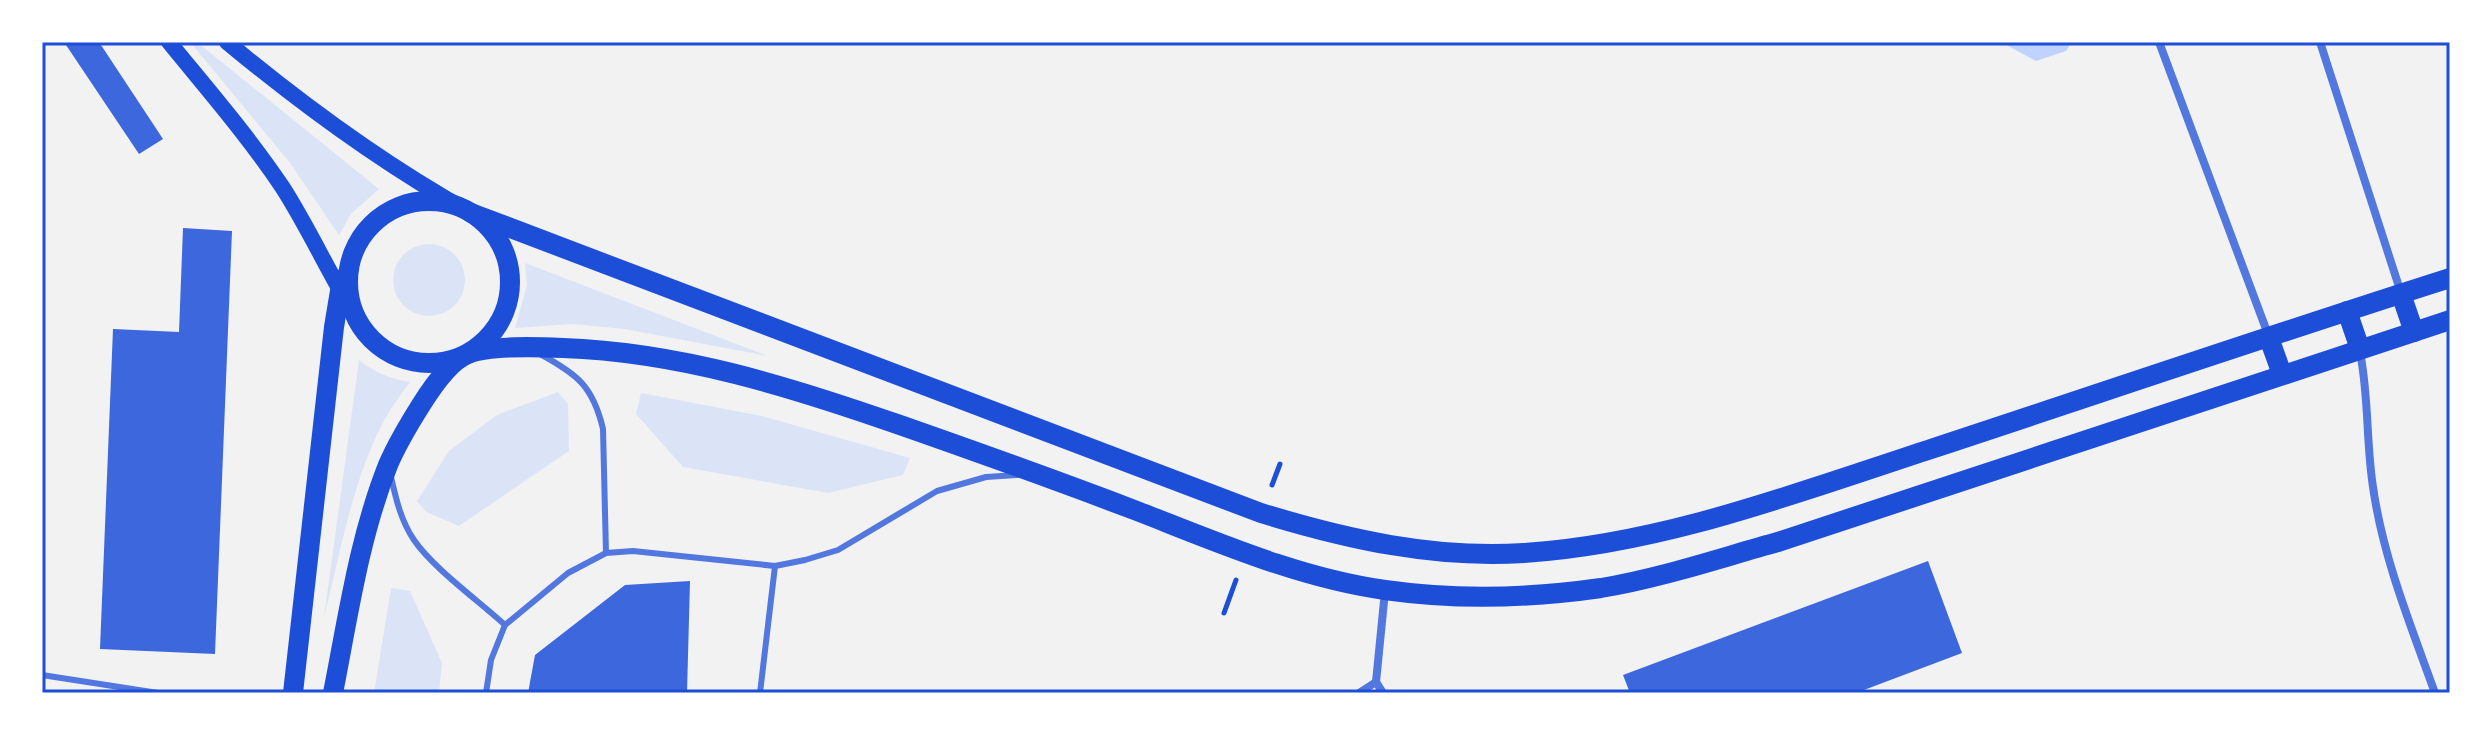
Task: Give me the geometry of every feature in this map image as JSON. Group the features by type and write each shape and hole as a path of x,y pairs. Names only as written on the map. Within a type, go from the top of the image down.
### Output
{"main road":[{"path":"169,42 283,189 366,333"},
{"path":"227,42 306,106 382,160 471,213 487,226 500,243 508,263 510,284 507,306 498,325 484,342 444,374 430,391 388,465 362,544 333,693"},
{"path":"293,693 339,289 356,246 367,230 380,217 397,207 415,202 434,201 453,205 1261,513 1325,533 1380,544 1456,553 1522,553 1594,545 1667,530 1837,480 2450,278"},
{"path":"356,246 350,264 349,291 356,317 366,333 391,353 406,359 438,363 467,354 527,347 588,349 663,358 772,382 1040,474 1246,553 1314,575 1385,590 1454,595 1527,596 1604,587 1678,570 1778,542 2450,320"},
{"path":"2401,294 2414,332"},
{"path":"2347,311 2360,349"},
{"path":"2269,338 2282,374"}],"street":[{"path":"2159,42 2269,338"},
{"path":"2320,42 2401,294"},
{"path":"2360,349 2366,382 2369,454 2379,522 2395,580 2435,693"},
{"path":"1383,693 1376,682 1385,590"},
{"path":"1359,693 1376,682"}],"lane":[{"path":"527,347 580,378 598,409 603,429 606,553"},
{"path":"388,465 398,509 413,539 425,554 505,625"},
{"path":"486,693 491,660 505,625 568,573 606,553 633,551 775,566 838,550 937,491 986,477 1040,474"},
{"path":"760,693 775,566"},
{"path":"42,675 158,693"}],"shaded area":[{"path":"190,42 197,42 379,189 351,214 339,235 290,163"},
{"path":"429,244 449,250 459,260 465,280 459,300 449,310 429,316 409,310 399,300 393,280 399,260 409,250"},
{"path":"525,263 768,356 624,329 573,324 515,328 527,285"},
{"path":"359,360 383,374 410,382 389,412 366,460 324,617"},
{"path":"558,392 568,404 569,451 459,526 426,512 417,501 449,451 497,415"},
{"path":"641,393 762,416 910,458 903,475 828,493 683,467 636,414"},
{"path":"391,588 410,591 442,663 439,693 374,693"}],"water":[{"path":"2001,42 2072,42 2066,51 2036,61"}],"building":[{"path":"64,42 99,42 163,139 139,154"},
{"path":"183,228 232,231 215,654 100,649 113,329 179,332"},
{"path":"1928,561 1962,653 1856,693 1630,693 1623,675"},
{"path":"690,581 687,693 528,693 535,655 625,585"}]}
